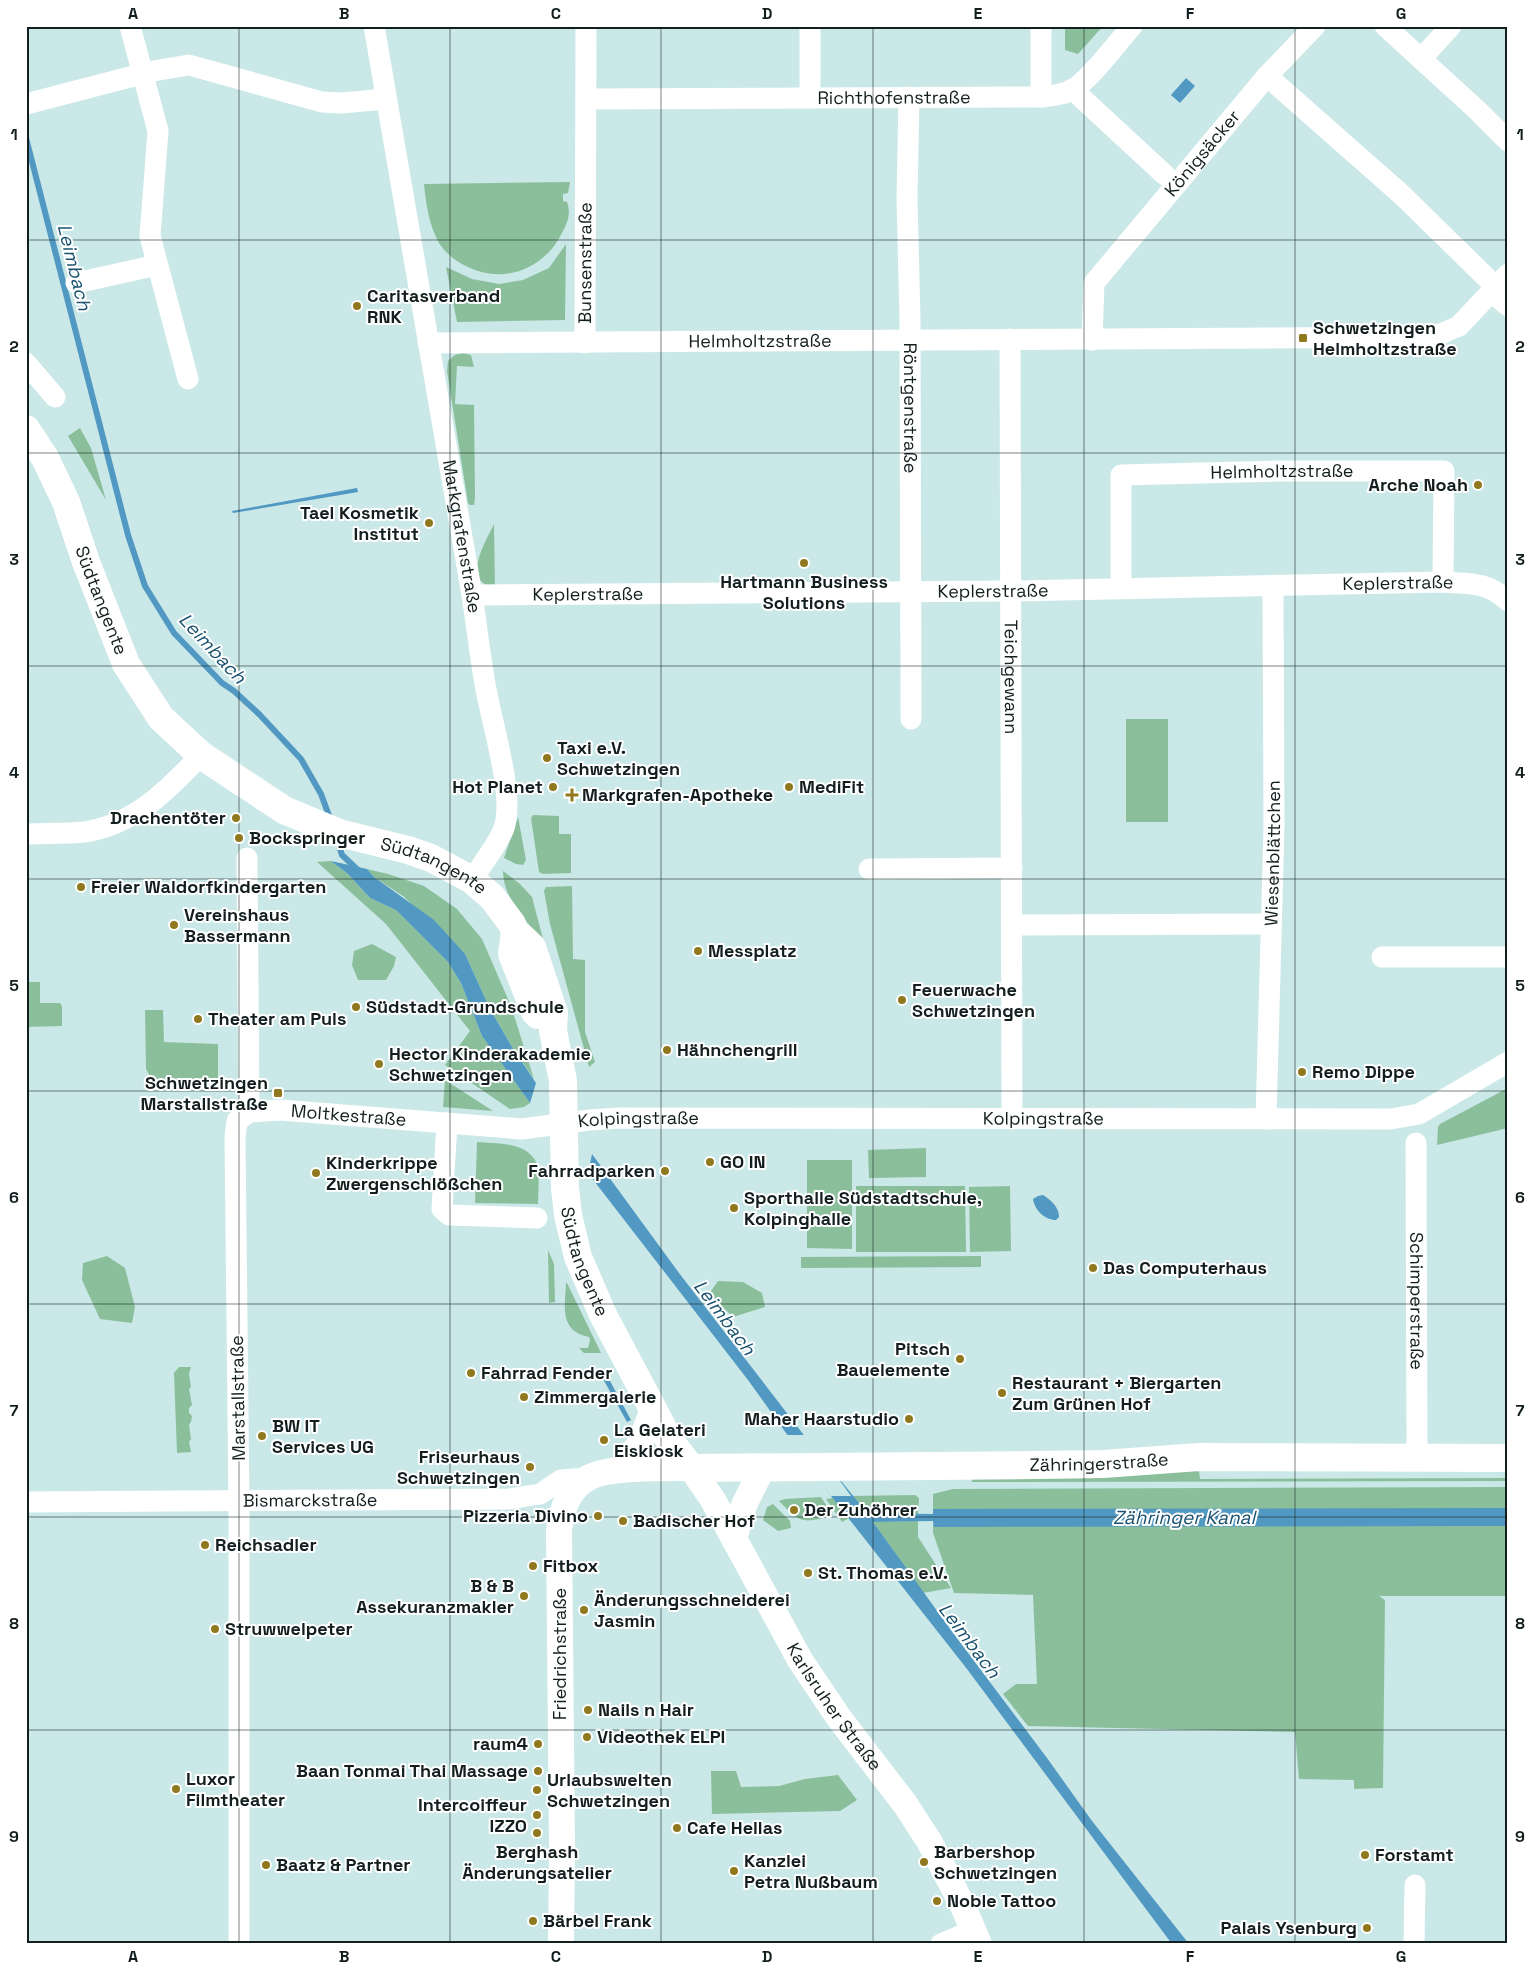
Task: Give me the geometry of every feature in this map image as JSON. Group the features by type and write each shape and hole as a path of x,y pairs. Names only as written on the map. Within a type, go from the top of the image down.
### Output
{"main road":[{"name":"Südtangente","path":"26,429 45,458 66,502 89,571 126,664 161,718 201,756 284,810 317,825 431,858 472,880 492,898 512,924 515,931 532,947 554,1013 553,1031 563,1081 565,1188 568,1215 578,1258 603,1315 668,1438 691,1468"},
{"name":"Zähringerstraße","path":"691,1468 1103,1464 1199,1457 1508,1458"}],"street":[{"path":"130,26 158,132 150,236 188,379"},
{"name":"Markgrafenstraße","path":"374,26 472,594 486,689 506,794 507,817 502,834 472,880"},
{"name":"Bunsenstraße","path":"585,343 586,26"},
{"path":"810,26 810,98"},
{"path":"1041,26 1041,97"},
{"path":"1132,26 1084,80 1072,90 1165,175"},
{"name":"Königsäcker","path":"1092,340 1094,283 1268,76 1315,26"},
{"path":"1385,26 1505,134"},
{"path":"1421,59 1451,26"},
{"path":"28,103 170,66 190,65 322,102 342,104 386,99"},
{"path":"1268,76 1402,195 1498,284 1508,306"},
{"name":"Richthofenstraße","path":"586,99 1041,97 1058,95 1072,90"},
{"name":"Röntgenstraße","path":"909,97 907,198 912,592 911,719"},
{"path":"76,283 157,265"},
{"name":"Helmholtzstraße","path":"428,343 1431,337 1443,334 1459,326 1498,284"},
{"name":"Teichgewann","path":"1010,340 1012,1119"},
{"path":"26,363 55,397"},
{"name":"Helmholtzstraße","path":"1121,588 1121,475 1282,471 1444,471 1442,582"},
{"name":"Keplerstraße","path":"472,594 1010,591 1442,582 1480,584 1497,590 1508,601"},
{"name":"Wiesenblättchen","path":"1266,1119 1274,828 1273,586"},
{"path":"26,834 83,832 103,828 121,821 151,804 201,756"},
{"path":"247,858 249,1112"},
{"path":"869,869 1012,868"},
{"path":"1012,924 1271,924"},
{"path":"1382,957 1508,957"},
{"name":"Kolpingstraße","path":"564,1123 619,1118 1391,1119 1419,1114 1508,1062"},
{"name":"Moltkestraße","path":"249,1112 280,1110 522,1129 564,1123"},
{"name":"Marstallstraße","path":"239,1944 239,1500 235,1138 237,1121 249,1112"},
{"path":"447,1123 442,1209 449,1215 537,1218"},
{"name":"Schimperstraße","path":"1416,1143 1417,1458"},
{"path":"619,1470 640,1444 653,1409"},
{"path":"734,1539 744,1506 763,1467"},
{"name":"Friedrichstraße","path":"561,1944 560,1530 565,1502 571,1492 588,1478 619,1470 691,1468"},
{"name":"Karlsruher Straße","path":"691,1468 707,1489 800,1660 817,1687 905,1804 929,1841 977,1937"},
{"name":"Bismarckstraße","path":"26,1502 510,1499 540,1494 561,1480 588,1478"},
{"path":"1414,1944 1415,1885"},
{"path":"941,1944 977,1937"}],"green space":[{"path":"1065,26 1103,26 1078,54 1065,50"},
{"path":"570,182 568,193 563,194 563,201 567,202 569,210 568,217 565,228 556,244 546,255 523,270 496,274 482,272 464,265 445,251 439,243 430,222 424,184"},
{"path":"566,244 565,320 457,322 446,267 472,279 499,284 523,280 549,268"},
{"path":"463,353 471,355 474,367 457,366 455,404 474,405 474,505 468,503 447,371 448,361 455,355"},
{"path":"80,428 91,448 106,500 68,436"},
{"path":"494,524 495,587 485,584 479,578 477,570 478,560"},
{"path":"1126,719 1168,719 1168,822 1126,822"},
{"path":"533,815 559,816 559,834 571,834 571,873 543,874 539,872 531,818"},
{"path":"518,817 526,860 523,865 504,858"},
{"path":"331,861 348,874 370,898 396,910 448,962 461,983 482,1036 530,1103 524,1107 510,1109 445,1065 470,1031 386,924 317,862"},
{"path":"367,869 424,886 457,909 482,939 511,1006 534,1079 512,1047 490,1009 465,954 403,896 374,877"},
{"path":"503,871 520,884 532,897 559,1000 536,938 507,891"},
{"path":"572,886 573,959 585,960 585,1032 595,1062 589,1067 550,924 544,891 546,887"},
{"path":"372,944 396,957 394,966 386,980 358,980 352,965 354,951"},
{"path":"26,971 28,971 29,982 40,982 40,1003 60,1003 62,1006 62,1026 26,1027"},
{"path":"145,1010 163,1010 164,1042 218,1044 218,1081 152,1080 146,1069"},
{"path":"445,1080 493,1111 443,1107"},
{"path":"1508,1088 1508,1128 1437,1145 1438,1127 1440,1124"},
{"path":"477,1142 519,1147 532,1157 538,1168 538,1204 475,1203"},
{"path":"926,1148 926,1177 869,1178 868,1150"},
{"path":"807,1160 852,1160 852,1249 807,1248"},
{"path":"856,1186 965,1186 966,1252 856,1252"},
{"path":"1010,1186 1011,1251 970,1252 969,1187"},
{"path":"548,1250 554,1264 555,1302 549,1303"},
{"path":"107,1256 125,1268 135,1307 132,1323 100,1319 82,1280 83,1263"},
{"path":"981,1256 981,1267 801,1268 801,1257"},
{"path":"718,1281 743,1282 762,1293 765,1307 733,1317 709,1294"},
{"path":"566,1283 601,1353 584,1353 579,1348 588,1348 590,1340 589,1337 579,1334 568,1324 565,1309"},
{"path":"179,1367 191,1367 189,1374 191,1387 189,1389 192,1405 189,1408 189,1413 192,1416 189,1425 191,1452 177,1453 174,1373"},
{"path":"1167,1471 1199,1471 1200,1479 1508,1478 1508,1481 972,1482 972,1479 1090,1478"},
{"path":"1508,1487 1508,1596 1379,1596 1385,1600 1383,1788 1354,1789 1354,1780 1299,1779 1295,1732 1028,1726 1003,1694 1016,1684 1037,1684 1033,1595 954,1593 933,1533 933,1494 953,1489"},
{"path":"915,1495 919,1498 918,1514 867,1513 851,1496"},
{"path":"821,1497 833,1516 803,1520 798,1518 779,1501 785,1499"},
{"path":"833,1498 849,1518 842,1522 826,1499"},
{"path":"773,1504 790,1521 791,1528 778,1531 763,1520 767,1507"},
{"path":"918,1521 918,1537 951,1588 923,1593 873,1522"},
{"path":"711,1771 736,1771 741,1787 779,1786 805,1779 838,1775 857,1800 840,1811 712,1814"}],"water":[{"path":"1186,78 1195,86 1180,103 1171,95"},
{"path":"357,488 358,492 233,513 232,511"},
{"path":"331,861 367,869 374,877 434,920 465,954 490,1009 536,1083 530,1103 482,1036 461,983 448,962 396,910 370,898 348,874"},
{"name":"Zähringer Kanal","path":"592,1154 679,1273 803,1434 867,1513 933,1514 933,1509 1508,1508 1508,1526 934,1527 933,1521 873,1522 1092,1821 1189,1944 1172,1944 967,1669 831,1496 748,1380 591,1177 590,1164"},
{"path":"1043,1195 1056,1207 1059,1217 1056,1220 1044,1217 1038,1211 1033,1199"},
{"path":"603,1368 631,1420 627,1422 602,1377"}],"pier":[{"path":"784,1435 807,1435 851,1496 831,1496"}],"waterway":[{"name":"Leimbach","path":"26,138 128,535 145,586 174,633 222,683 234,691 259,714 301,759 321,794 331,821"},
{"name":"Leimbach","path":"337,840 342,855 360,872"}],"place":[{"name":"Caritasverband RNK","path":"357,306"},
{"name":"Schwetzingen Helmholtzstraße","path":"1303,338"},
{"name":"Arche Noah","path":"1478,485"},
{"name":"Tael Kosmetik Institut","path":"429,523"},
{"name":"Hartmann Business Solutions","path":"804,563"},
{"name":"Taxi e.V. Schwetzingen","path":"547,758"},
{"name":"Hot Planet","path":"553,787"},
{"name":"MediFit","path":"789,787"},
{"name":"Markgrafen-Apotheke","path":"572,795"},
{"name":"Drachentöter","path":"236,818"},
{"name":"Bockspringer","path":"239,838"},
{"name":"Freier Waldorfkindergarten","path":"81,887"},
{"name":"Vereinshaus Bassermann","path":"174,925"},
{"name":"Messplatz","path":"698,951"},
{"name":"Feuerwache Schwetzingen","path":"902,1000"},
{"name":"Südstadt-Grundschule","path":"356,1007"},
{"name":"Theater am Puls","path":"198,1019"},
{"name":"Hähnchengrill","path":"667,1050"},
{"name":"Hector Kinderakademie Schwetzingen","path":"379,1064"},
{"name":"Remo Dippe","path":"1302,1072"},
{"name":"Schwetzingen Marstallstraße","path":"278,1093"},
{"name":"GO IN","path":"710,1162"},
{"name":"Fahrradparken","path":"665,1171"},
{"name":"Kinderkrippe Zwergenschlößchen","path":"316,1173"},
{"name":"Sporthalle Südstadtschule, Kolpinghalle","path":"734,1208"},
{"name":"Das Computerhaus","path":"1093,1268"},
{"name":"Pitsch Bauelemente","path":"960,1359"},
{"name":"Fahrrad Fender","path":"471,1373"},
{"name":"Restaurant + Biergarten Zum Grünen Hof","path":"1002,1393"},
{"name":"Zimmergalerie","path":"524,1397"},
{"name":"Maher Haarstudio","path":"909,1419"},
{"name":"BW IT Services UG","path":"262,1436"},
{"name":"La Gelateri Eiskiosk","path":"604,1440"},
{"name":"Friseurhaus Schwetzingen","path":"530,1467"},
{"name":"Der Zuhöhrer","path":"794,1510"},
{"name":"Pizzeria Divino","path":"598,1516"},
{"name":"Badischer Hof","path":"623,1521"},
{"name":"Reichsadler","path":"205,1545"},
{"name":"Fitbox","path":"533,1566"},
{"name":"St. Thomas e.V.","path":"808,1573"},
{"name":"B & B Assekuranzmakler","path":"524,1596"},
{"name":"Änderungsschneiderei Jasmin","path":"584,1610"},
{"name":"Struwwelpeter","path":"215,1629"},
{"name":"Nails n Hair","path":"588,1710"},
{"name":"Videothek ELPI","path":"587,1737"},
{"name":"raum4","path":"538,1744"},
{"name":"Baan Tonmai Thai Massage","path":"538,1771"},
{"name":"Luxor Filmtheater","path":"176,1789"},
{"name":"Urlaubswelten Schwetzingen","path":"537,1790"},
{"name":"Intercoiffeur IZZO","path":"537,1815"},
{"name":"Cafe Hellas","path":"677,1828"},
{"name":"Berghash Änderungsatelier","path":"537,1833"},
{"name":"Forstamt","path":"1365,1855"},
{"name":"Barbershop Schwetzingen","path":"924,1862"},
{"name":"Baatz & Partner","path":"266,1865"},
{"name":"Kanzlei Petra Nußbaum","path":"734,1871"},
{"name":"Noble Tattoo","path":"937,1901"},
{"name":"Bärbel Frank","path":"533,1921"},
{"name":"Palais Ysenburg","path":"1367,1928"}]}
